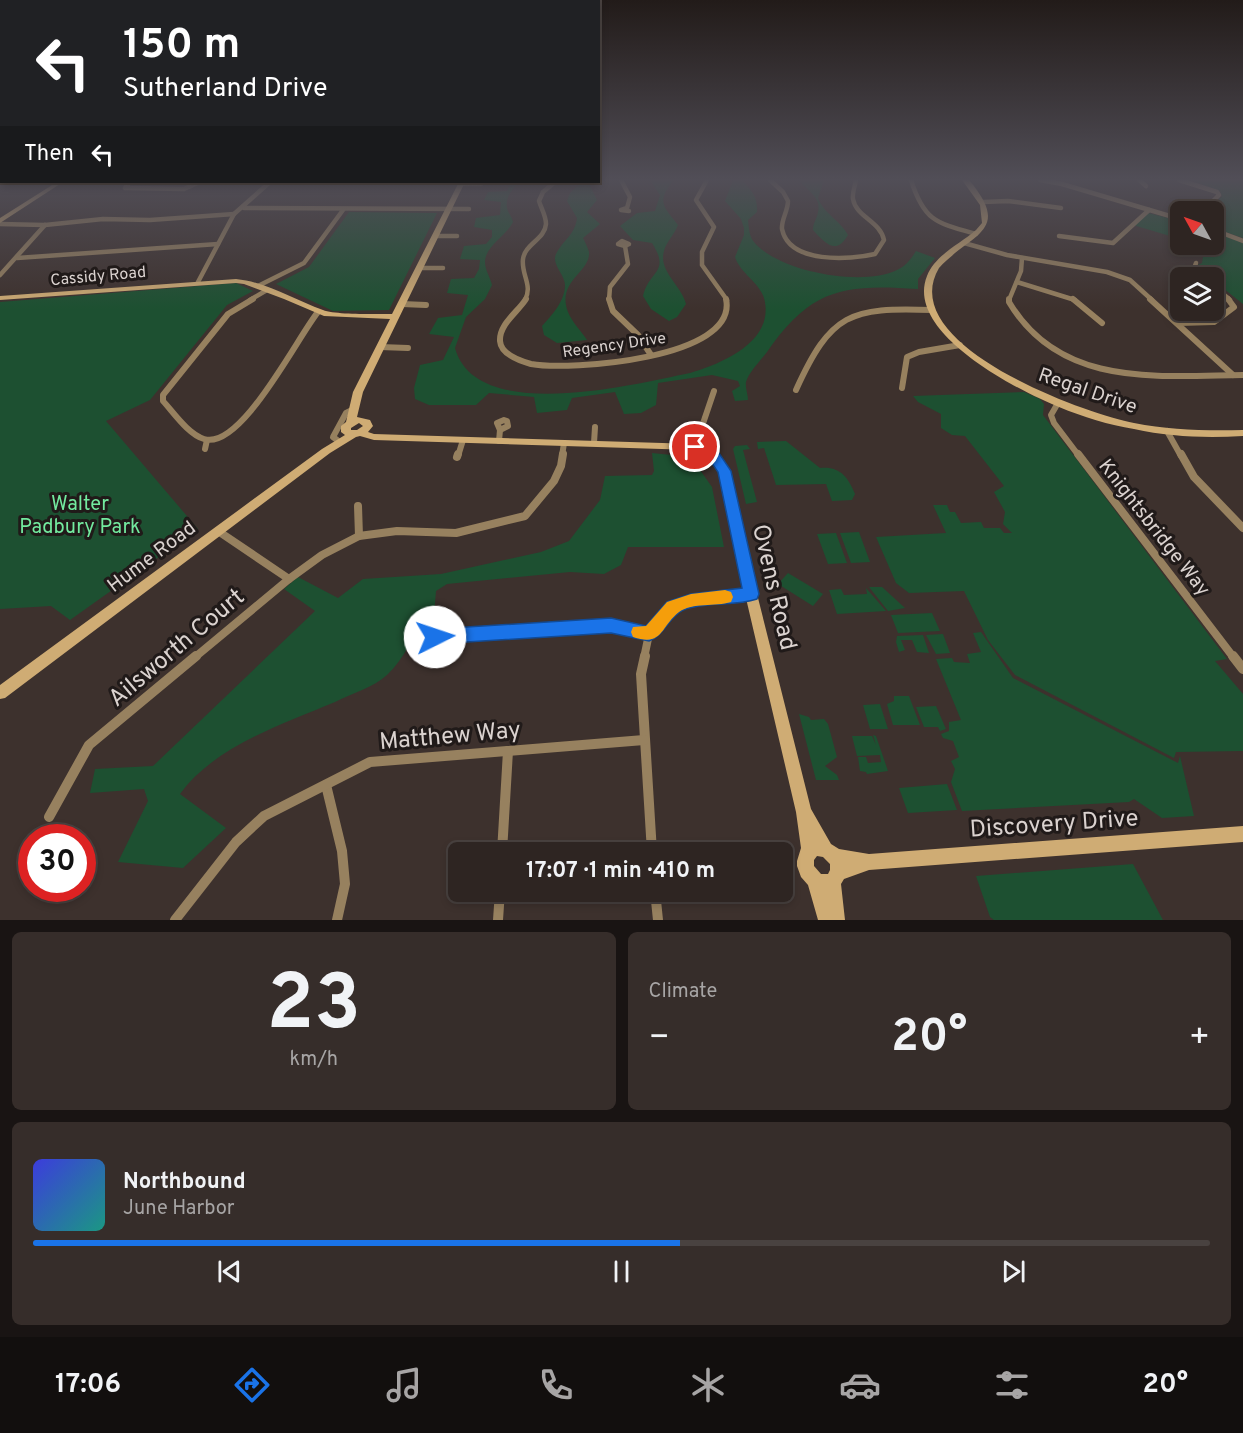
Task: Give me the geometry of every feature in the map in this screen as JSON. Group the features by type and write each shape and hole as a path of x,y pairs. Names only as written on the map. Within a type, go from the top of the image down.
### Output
{"street":[{"path":"0,223 45,225 65,223"},
{"path":"198,282 229,223"},
{"path":"318,312 244,421 227,434 207,440 199,437 163,401 163,395 228,314 263,287 304,263 333,223"},
{"path":"443,223 358,392 353,408 357,428 384,437 463,440 500,435 564,443 695,447 699,429 708,414 709,398 714,391"},
{"name":"Regency Drive","path":"546,223 545,228 527,249 523,261 530,291 523,305 504,327 500,341 509,357 542,365 581,365 651,355 691,345 717,328 728,308 723,290 705,269 701,257 714,227 711,223"},
{"path":"783,223 783,234 791,243 809,254 847,260 875,254 884,240 877,223"},
{"path":"942,223 976,234 985,223"},
{"path":"1059,236 1113,243 1135,223"},
{"path":"0,275 45,225"},
{"name":"Regal Drive","path":"976,234 941,262 930,277 927,291 932,310 941,326 960,345 1005,378 1058,403 1127,424 1167,431 1218,435 1243,433"},
{"path":"1224,234 1243,241"},
{"path":"436,236 457,236"},
{"path":"964,243 1023,258 1123,277 1136,284 1233,375"},
{"path":"17,258 218,244"},
{"path":"625,246 628,264 610,287 609,302 613,311 638,335 651,355"},
{"path":"1023,258 1023,269 1010,294 1009,302 1020,323 1030,333 1062,352 1110,370 1141,376 1166,378 1243,375"},
{"path":"1195,267 1196,263"},
{"path":"419,268 443,268"},
{"name":"Cassidy Road","path":"0,298 198,282 244,282 263,287 318,312 395,316"},
{"path":"1017,282 1072,298 1102,323"},
{"path":"1224,295 1234,307 1224,314"},
{"path":"402,304 426,305"},
{"path":"796,390 826,333 835,323 869,310 932,310"},
{"path":"1178,323 1215,321"},
{"path":"902,388 907,357 919,352 960,345"},
{"path":"380,347 408,348"},
{"name":"Knightsbridge Way","path":"1058,403 1051,415 1054,423 1243,669"},
{"path":"337,440 333,436 346,412 353,408"},
{"path":"594,427 594,443"},
{"name":"Hume Road","path":"326,451 337,440 357,428"},
{"name":"Hume Road","path":"1,688 357,428"},
{"path":"680,446 685,437 699,429"},
{"path":"1167,431 1194,477 1243,528"},
{"path":"205,449 207,440"},
{"path":"457,457 463,440"},
{"name":"Ailsworth Court","path":"49,818 89,745 289,579 322,555 359,536 397,531 456,532 525,516 554,481 561,466 564,443"},
{"name":"Ovens Road","path":"695,447 712,453 724,471 751,594 804,812 826,865 836,920"},
{"path":"358,506 359,536"},
{"path":"218,531 289,579"},
{"path":"651,842 641,674 649,634 673,607 691,600 751,594"},
{"path":"435,637 611,626 649,634"},
{"name":"Matthew Way","path":"175,920 236,842 264,816 370,762 644,740"},
{"path":"503,842 508,751"},
{"path":"326,785 342,851 345,884 337,920"},
{"name":"Discovery Drive","path":"826,865 1243,834"},
{"name":"Ovens Road","path":"826,865 827,920"},
{"path":"498,920 499,902"},
{"path":"656,902 658,920"}],"green space":[{"path":"341,223 432,223 389,310 333,311 276,284 309,267"},
{"path":"475,223 512,223 486,256 486,268 492,285 485,299 466,317 455,348 469,372 493,386 524,393 560,394 633,385 690,373 716,364 743,349 762,327 765,313 762,292 737,263 735,257 744,235 742,223 748,223 752,240 766,253 801,269 822,274 843,277 882,275 903,266 916,251 935,258 918,279 918,289 849,290 831,295 799,314 750,374 746,384 748,400 735,401 732,391 740,386 738,381 712,375 658,383 656,405 641,413 624,414 615,392 572,398 567,410 537,413 534,397 489,393 476,405 429,405 415,399 414,388 420,365 443,360 454,337 429,334 438,318 462,315 468,295 447,293 451,279 474,278 479,269 480,260 460,259 464,246 486,244 492,237 492,230 474,227"},
{"path":"624,223 676,223 678,225 665,248 663,258 667,272 684,297 686,304 677,317 669,321 651,309 643,296 659,266 657,253 652,243 633,240 620,226"},
{"path":"815,223 839,223 848,235 839,245 831,245 813,230"},
{"path":"1136,223 1170,223 1170,236 1133,225"},
{"path":"1224,223 1243,223 1243,238 1224,231"},
{"path":"576,224 600,224 583,238 589,252 588,259 566,292 568,312 587,340 557,343 544,335 542,326 563,297 565,285 555,258"},
{"path":"1224,236 1243,243 1243,304 1224,289 1224,267 1197,267 1202,263 1201,255 1224,255"},
{"name":"Walter Padbury Park","path":"236,283 253,291 227,305 150,400 106,421 198,529 70,620 51,606 0,609 0,302"},
{"path":"1024,392 1040,399 1044,404 1043,415 1227,659 1215,661 1243,694 1243,751 1176,752 1174,758 1015,675 988,640 964,591 909,593 896,583 876,537 946,533 933,505 947,505 950,512 955,512 961,523 981,522 984,528 1000,528 1004,533 1012,533 1003,524 1005,512 994,492 1004,486 965,436 952,435 941,428 941,414 918,402 913,396"},
{"path":"786,441 820,468 833,469 842,474 855,494 852,500 832,501 826,484 776,485 764,448 758,449 757,442"},
{"path":"747,445 750,449 743,450 757,502 746,504 733,449 735,446"},
{"path":"652,453 691,457 712,487 724,547 628,547 621,565 604,574 570,572 447,584 436,591 434,615 423,616 404,654 382,679 250,739 230,750 194,777 180,794 226,828 183,868 118,862 148,801 144,789 90,793 95,769 153,766 315,611 284,589 298,577 338,598 363,579 441,574 541,552 569,541 600,500 605,476 652,475 654,471"},
{"path":"859,532 870,562 851,563 840,533"},
{"path":"836,533 847,563 828,564 817,534"},
{"path":"788,573 823,594 813,606 778,584"},
{"path":"869,587 882,587 905,608 888,611"},
{"path":"866,588 886,611 837,614 829,590 841,589 844,595 867,594"},
{"path":"932,613 940,631 898,633 891,615"},
{"path":"981,632 1013,678 1178,763 1180,756 1194,816 1162,818 1134,799 1129,802 962,811 951,782 955,769 951,761 959,757 953,741 943,738 941,734 949,731 949,722 961,720 936,659 952,658 954,662 970,663 967,654 981,652 973,633"},
{"path":"943,634 950,653 936,654 926,635"},
{"path":"923,635 929,653 917,652 912,640 901,640 905,650 899,652 897,636"},
{"path":"894,696 909,696 920,725 893,725 887,704 894,701"},
{"path":"880,704 888,729 870,729 863,705"},
{"path":"936,706 946,729 940,731 938,727 924,727 916,707"},
{"path":"799,714 811,720 824,719 828,724 837,757 825,766 837,775 839,780 816,780"},
{"path":"873,735 876,736 888,771 867,774 860,771 858,757 866,757 868,763 881,762 880,755 857,756 852,736 872,736 876,745"},
{"path":"947,784 957,810 908,813 899,788"},
{"path":"1133,864 1163,920 994,920 990,917 976,876"}],"slow traffic":[{"path":"639,632 649,634 673,607 691,600 725,597"}],"route":[{"path":"435,637 611,626 649,634 673,607 691,600 751,594 724,471 720,461 712,453 695,447"}]}
